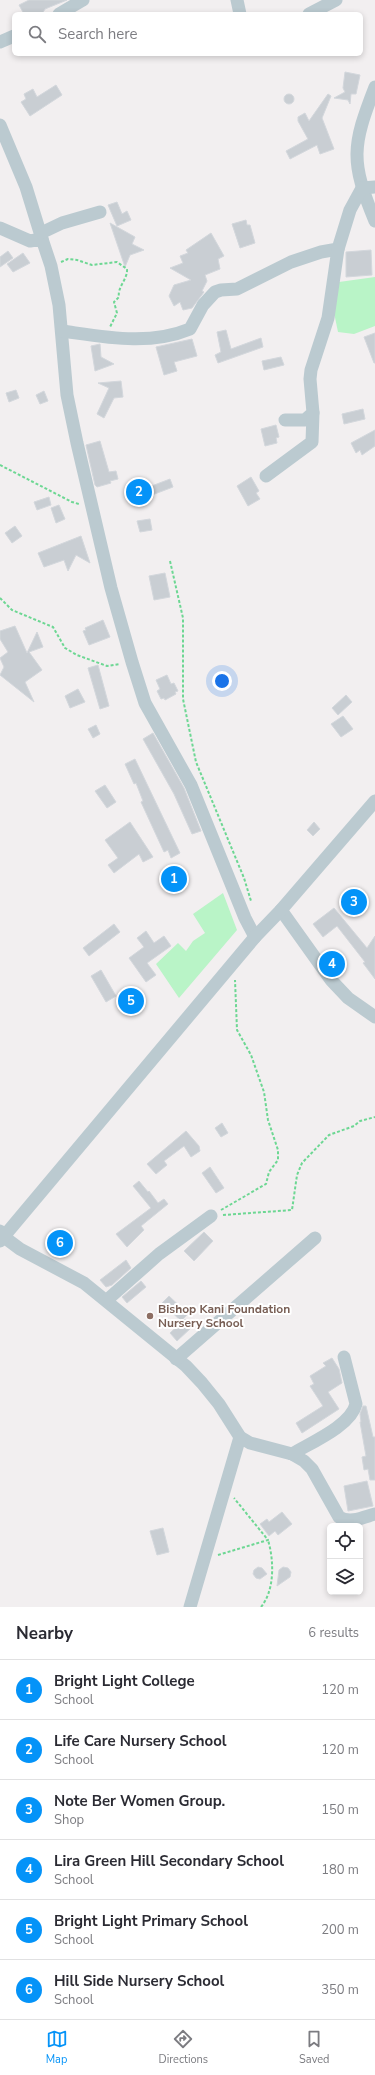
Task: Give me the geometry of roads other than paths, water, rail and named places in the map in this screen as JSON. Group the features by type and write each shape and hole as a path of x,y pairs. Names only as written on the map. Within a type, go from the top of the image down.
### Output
{"street":[{"path":"62,12 83,0"},
{"path":"237,0 240,12"},
{"path":"313,12 336,0"},
{"path":"0,42 12,37"},
{"path":"374,91 360,125 356,158 362,188 375,221"},
{"path":"0,125 20,170 51,266 62,331 67,395 111,588 132,662 145,703 191,785 245,918 255,937"},
{"path":"362,188 375,187"},
{"path":"266,476 312,442 314,413 310,379 311,370 328,318 338,249 350,210 362,188"},
{"path":"0,228 30,242 62,223 100,212"},
{"path":"62,331 145,340 172,336 190,329 203,305 215,292 240,288 291,262 321,252 338,249"},
{"path":"285,420 305,420 314,413"},
{"path":"374,805 281,910 255,937 1,1236 20,1249 84,1284 107,1300 202,1383 219,1404 240,1438 250,1443 292,1454 312,1470 339,1517 345,1520 351,1520 375,1514"},
{"path":"281,910 331,980 348,998 375,1017"},
{"path":"107,1300 159,1254 211,1216"},
{"path":"176,1359 315,1238"},
{"path":"292,1454 331,1432 355,1411 356,1404 344,1357"},
{"path":"190,1607 224,1487 240,1438"}],"place":[{"name":"Life Care Nursery School","path":"139,492"},
{"name":"Bright Light College","path":"174,879"},
{"name":"Note Ber Women Group.","path":"354,902"},
{"name":"Lira Green Hill Secondary School","path":"332,964"},
{"name":"Bright Light Primary School","path":"131,1001"},
{"name":"Hill Side Nursery School","path":"60,1243"},
{"name":"Bishop Kani Foundation Nursery School","path":"150,1316"}]}
